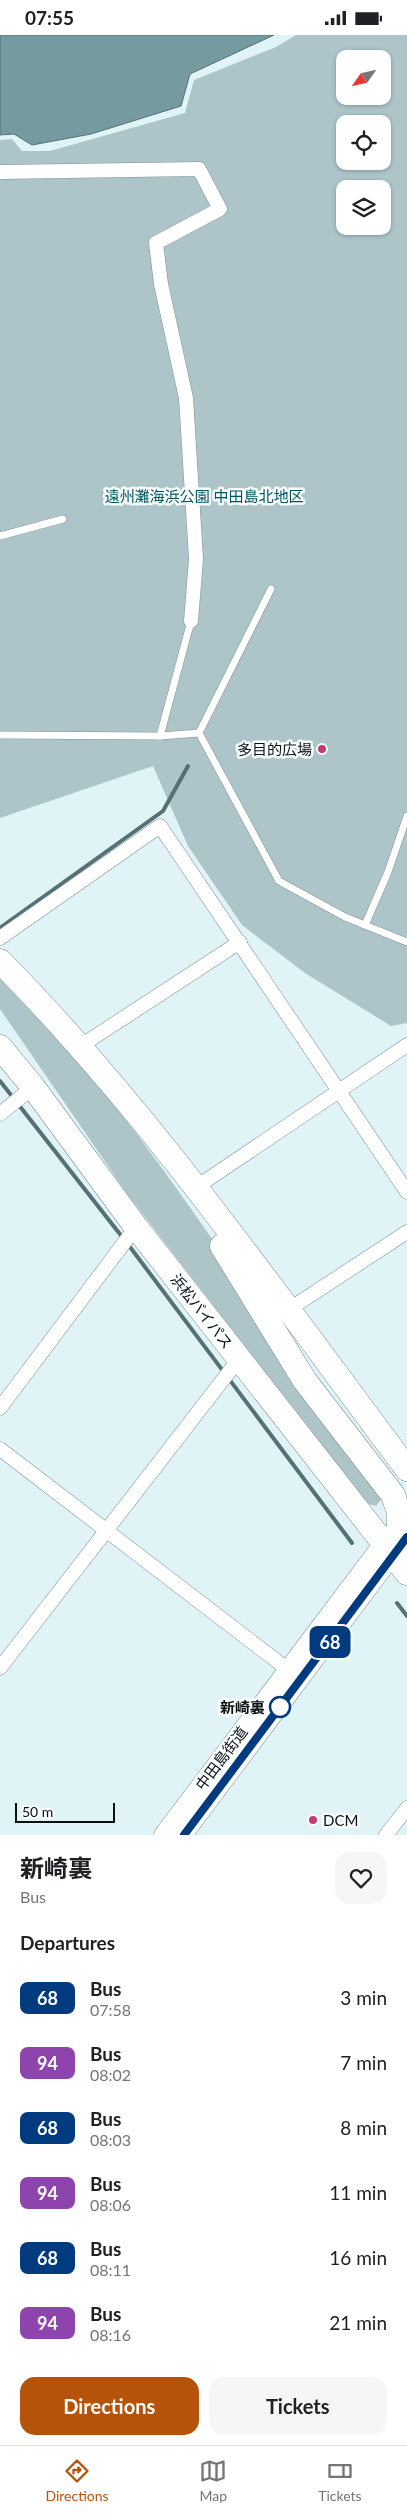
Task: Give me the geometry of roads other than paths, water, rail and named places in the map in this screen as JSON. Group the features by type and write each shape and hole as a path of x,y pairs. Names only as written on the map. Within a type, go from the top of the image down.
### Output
{"highway":[{"path":"0,961 37,999 164,1147 407,1469"},
{"name":"浜松バイパス","path":"0,1047 28,1091 235,1363 399,1542"},
{"path":"164,1147 192,1198 305,1381 393,1495 399,1512 399,1542"}],"street":[{"path":"0,172 200,169 220,209 156,243 161,284 186,398 196,559 191,621"},
{"path":"0,938 160,826 407,1192"},
{"path":"79,1047 240,942"},
{"path":"195,1188 407,1045"},
{"path":"5,1110 28,1091"},
{"path":"0,1408 133,1230"},
{"path":"288,1310 407,1233"},
{"path":"0,1668 235,1363"},
{"path":"0,1449 295,1675"},
{"name":"中田島街道","path":"163,1835 295,1675 399,1542"},
{"name":"中田島街道","path":"184,1835 295,1675"},
{"path":"386,1835 407,1808"}],"lane":[{"path":"0,536 63,519"},
{"path":"199,733 271,589"},
{"path":"160,736 191,621"},
{"path":"0,735 160,736 199,733"},
{"path":"199,733 279,881 345,917 407,942"},
{"path":"365,925 388,872 407,816"}],"waterway":[{"path":"0,928 163,811 188,766"},
{"path":"0,1081 130,1247 352,1543"},
{"path":"397,1603 407,1616"}],"place":[{"name":"多目的広場","path":"322,749"},
{"name":"新崎裏","path":"280,1707"},
{"name":"DCM","path":"313,1820"}],"park label":[{"name":"遠州灘海浜公園 中田島北地区","path":"204,496"}]}
